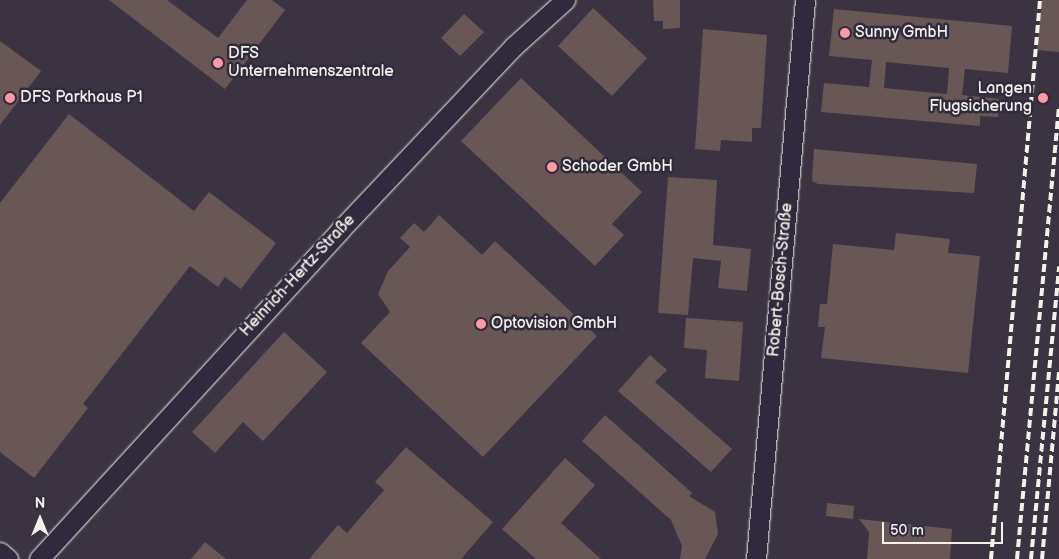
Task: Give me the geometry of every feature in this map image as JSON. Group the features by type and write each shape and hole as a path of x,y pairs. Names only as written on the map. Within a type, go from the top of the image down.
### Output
{"street":[{"name":"Heinrich-Hertz-Straße","path":"38,559 346,223 514,46 565,0"},
{"name":"Robert-Bosch-Straße","path":"756,559 805,0"},
{"path":"0,552 8,559"}],"building":[{"name":"DFS Unternehmenszentrale","path":"109,0 167,0 218,38 247,0 272,0 285,10 225,89"},
{"path":"653,0 680,0 680,28 663,29 663,21 654,21"},
{"path":"1042,0 1059,0 1059,52 1037,50"},
{"path":"593,8 647,58 612,96 558,46"},
{"path":"834,9 1012,26 1008,73 965,69 962,95 999,99 998,117 980,116 980,126 821,112 824,83 869,87 872,60 829,56","holes":["886,62 949,68 947,94 884,88"]},
{"path":"464,14 484,32 460,56 441,38"},
{"path":"703,29 767,35 761,128 752,128 752,142 721,140 720,151 695,149"},
{"name":"DFS Parkhaus P1","path":"0,41 41,71 0,125"},
{"name":"Schoder GmbH","path":"521,78 642,192 612,224 624,235 595,266 461,141"},
{"path":"69,114 194,211 209,192 276,243 241,289 225,277 218,287 190,266 83,404 88,408 34,478 0,452 0,203"},
{"path":"814,149 977,164 974,193 818,184 812,181"},
{"path":"668,177 717,180 713,245 751,249 747,291 718,288 721,261 693,258 688,315 658,313"},
{"name":"Optovision GmbH","path":"439,215 482,255 495,241 597,336 483,457 361,343 390,312 378,294 388,271 410,247 400,238 414,223 424,232"},
{"path":"896,233 950,239 948,253 980,256 968,373 821,358 825,327 818,327 820,304 827,304 833,244 894,250"},
{"path":"686,318 743,322 739,381 705,378 707,350 684,348"},
{"path":"284,332 327,372 263,441 243,422 215,453 192,432"},
{"path":"650,355 667,370 655,382 732,449 711,472 618,391"},
{"path":"605,415 692,493 689,496 715,512 718,534 705,559 680,559 682,546 671,520 582,441"},
{"path":"406,447 493,522 461,559 309,559 338,525 347,533 384,490 375,482"},
{"path":"565,458 595,485 561,523 601,559 536,559 502,529"},
{"path":"827,503 854,506 853,519 826,516"},
{"path":"859,519 952,529 950,559 867,559 869,532"},
{"path":"205,542 226,559 191,559"}],"railway":[{"path":"991,559 1040,0"},
{"path":"1017,559 1059,109"},
{"path":"1031,559 1059,266"},
{"path":"1042,559 1059,372"}],"place":[{"name":"Sunny GmbH","path":"845,33"},
{"name":"DFS Unternehmenszentrale","path":"218,63"},
{"name":"DFS Parkhaus P1","path":"10,98"},
{"name":"Langen Flugsicherung","path":"1043,98"},
{"name":"Schoder GmbH","path":"552,167"},
{"name":"Optovision GmbH","path":"481,324"}]}
